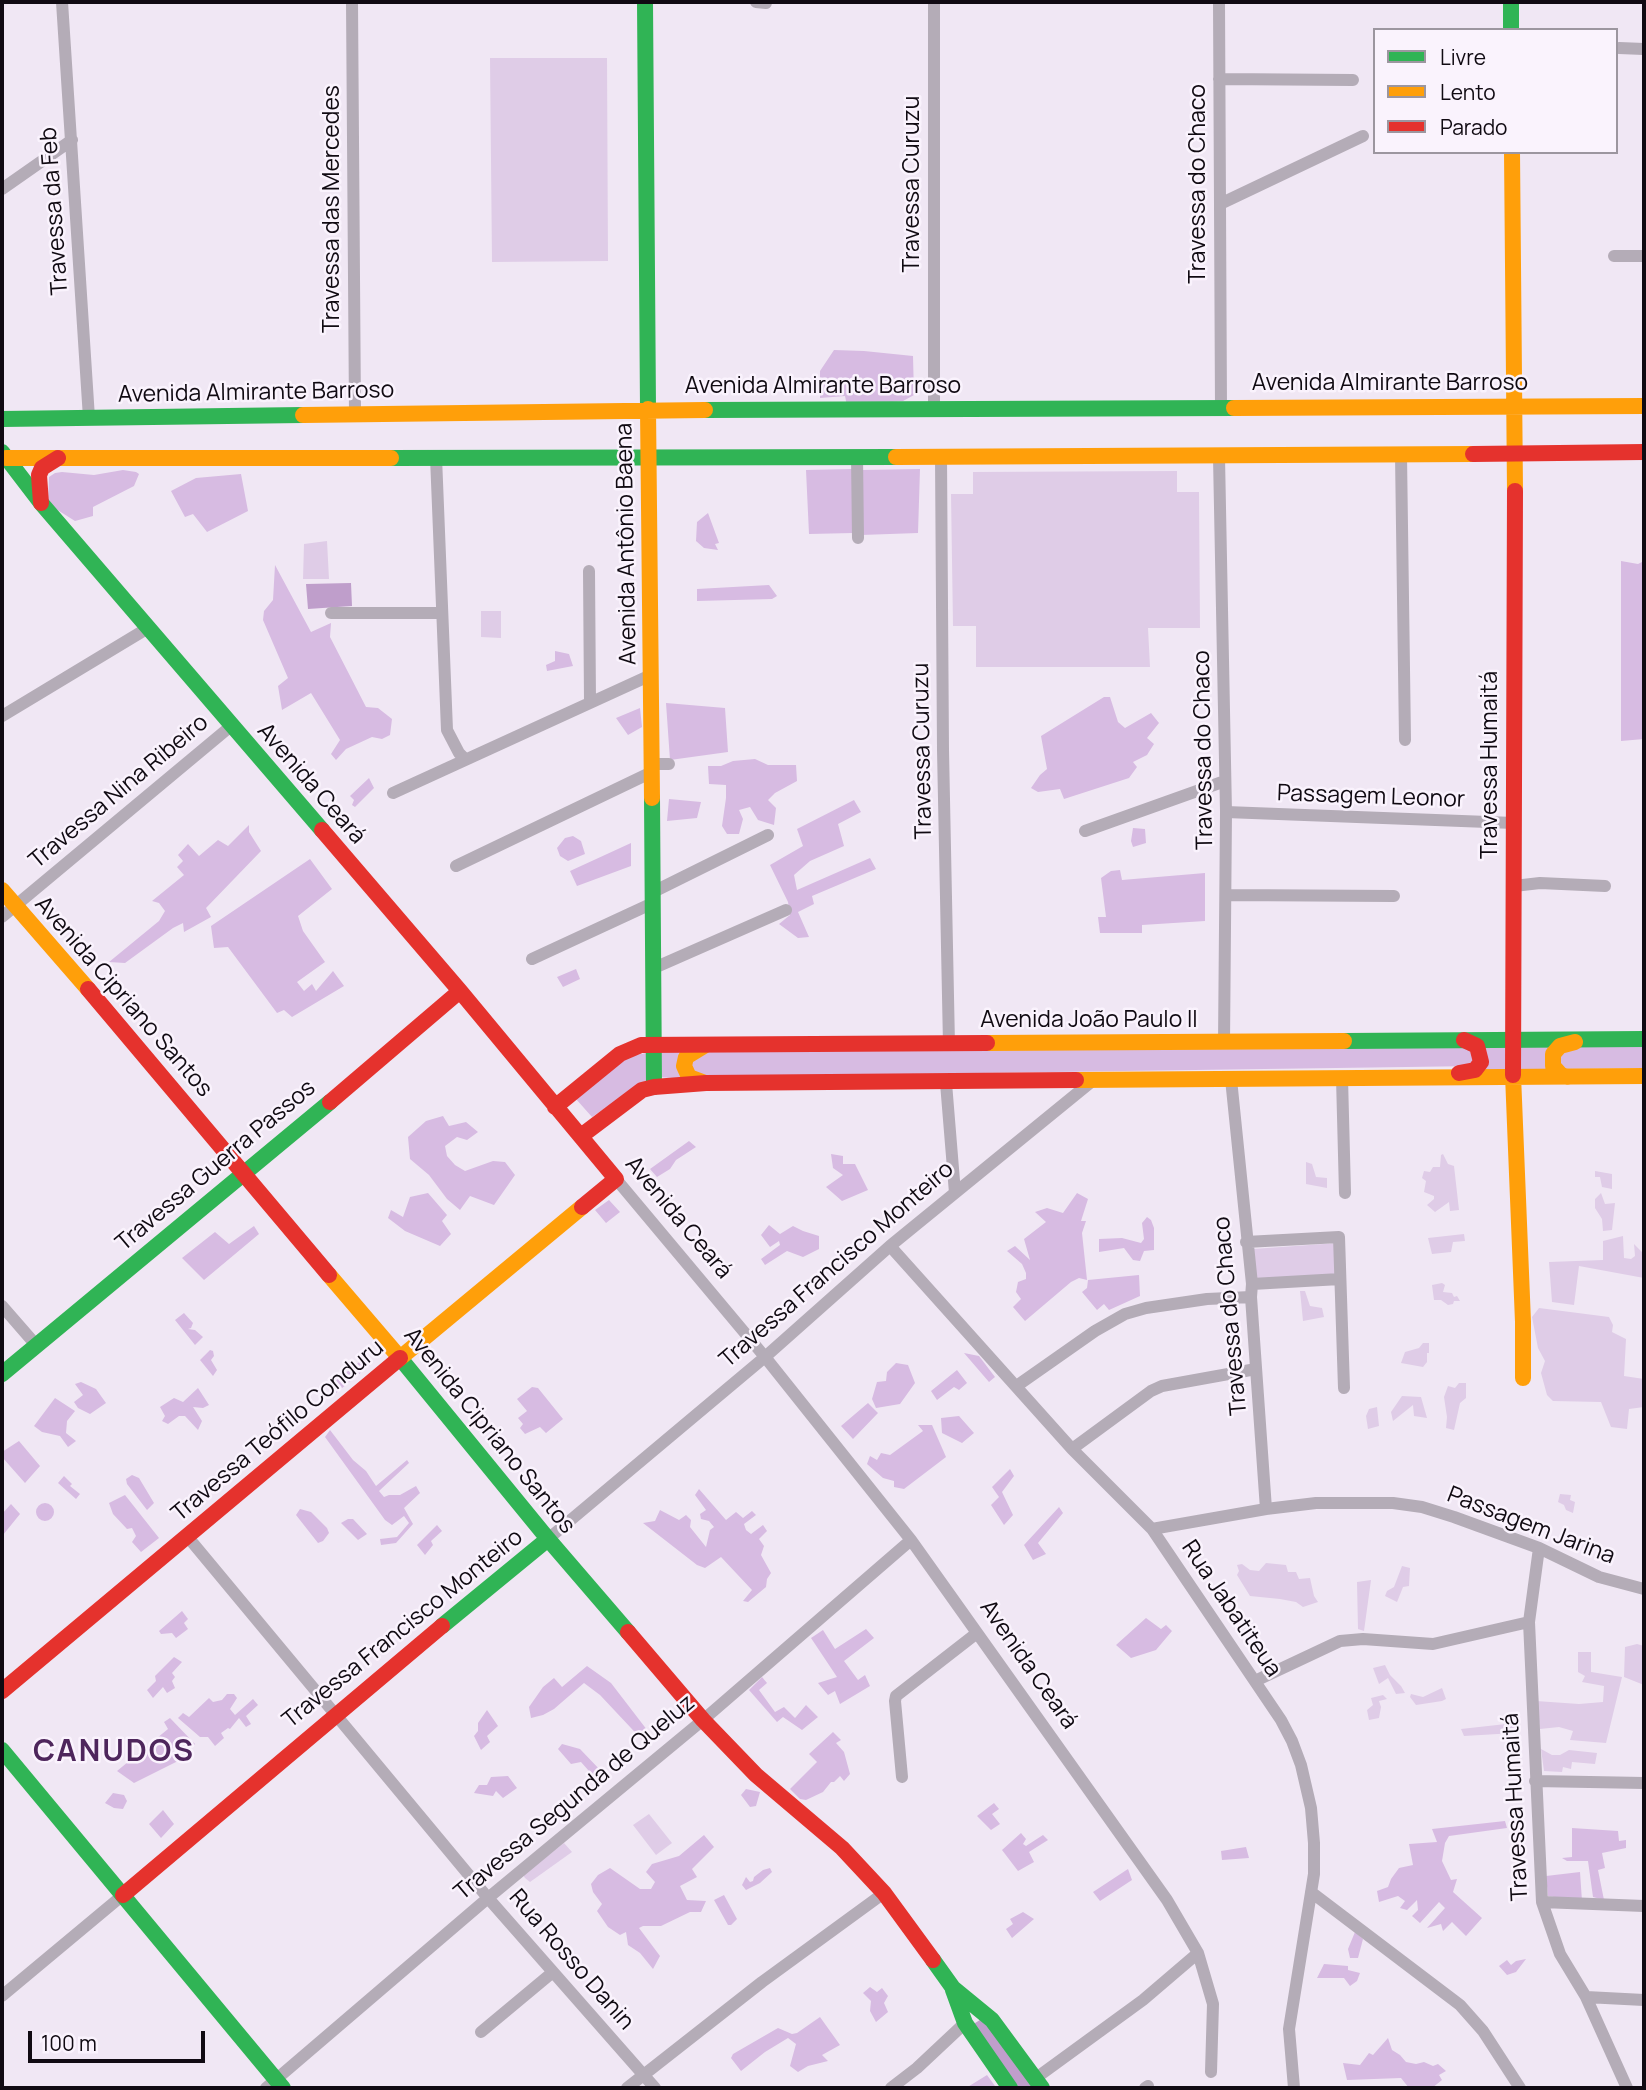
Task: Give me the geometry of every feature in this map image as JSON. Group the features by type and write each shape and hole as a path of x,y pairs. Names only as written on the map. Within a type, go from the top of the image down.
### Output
{"main road":[{"name":"Avenida Antônio Baena","path":"645,2 654,1087"},
{"path":"1511,2 1511,28"},
{"name":"Travessa Humaitá","path":"1512,154 1515,405 1513,1077 1523,1378"},
{"name":"Avenida Almirante Barroso","path":"2,419 648,410 1644,406"},
{"path":"3,456 1219,457 1644,452"},
{"name":"Avenida Ceará","path":"3,456 460,991 616,1179"},
{"path":"41,503 38,475 42,468 58,457"},
{"name":"Avenida Cipriano Santos","path":"2,890 158,1070 548,1539 703,1720 756,1775 842,1848 884,1893 953,1988 992,2020 1039,2083"},
{"name":"Travessa Guerra Passos","path":"2,1374 460,991"},
{"path":"1568,1077 1562,1076 1553,1066 1554,1051 1560,1046 1589,1039"},
{"name":"Avenida João Paulo II","path":"555,1107 635,1046 1644,1039"},
{"path":"1446,1078 1454,1073 1475,1070 1480,1065 1480,1050 1464,1040"},
{"path":"704,1046 686,1057 684,1066 689,1077 706,1083"},
{"path":"581,1136 635,1094 654,1087 706,1083 1644,1076"},
{"name":"Travessa Teófilo Conduru","path":"2,1691 616,1179"},
{"name":"Travessa Francisco Monteiro","path":"123,1895 334,1715 548,1539"},
{"path":"2,1750 123,1895 275,2086"},
{"name":"Avenida Cipriano Santos","path":"953,1988 965,2022 1010,2088"}],"street":[{"name":"Travessa da Feb","path":"62,2 89,418"},
{"name":"Travessa das Mercedes","path":"352,2 355,415"},
{"name":"Travessa Curuzu","path":"934,2 934,409"},
{"name":"Travessa do Chaco","path":"1219,2 1221,408"},
{"path":"1619,48 1644,49"},
{"path":"1219,79 1353,80"},
{"path":"1220,204 1363,136"},
{"path":"2,189 72,140"},
{"path":"1614,256 1644,256"},
{"path":"1401,455 1405,740"},
{"path":"857,456 858,538"},
{"path":"436,457 447,730 465,759"},
{"name":"Travessa Curuzu","path":"941,457 943,750 950,1045"},
{"name":"Travessa do Chaco","path":"1219,457 1226,812 1224,1042"},
{"path":"589,571 590,702"},
{"path":"331,613 442,613"},
{"path":"2,716 148,628"},
{"path":"393,793 651,675"},
{"name":"Travessa Nina Ribeiro","path":"2,917 231,726"},
{"path":"456,866 652,768 669,764"},
{"path":"1086,831 1225,781"},
{"name":"Passagem Leonor","path":"1226,812 1514,823"},
{"path":"532,959 768,835"},
{"path":"1514,886 1540,883 1605,886"},
{"path":"1226,895 1394,895"},
{"path":"654,968 786,910"},
{"path":"1342,1078 1345,1193"},
{"name":"Travessa do Chaco","path":"1231,1079 1251,1291 1266,1509"},
{"name":"Travessa Francisco Monteiro","path":"548,1539 765,1357 890,1246 1091,1082"},
{"path":"946,1083 955,1193"},
{"name":"Avenida Ceará","path":"616,1179 765,1357 911,1540 1167,1900 1198,1953 1213,2004 1211,2072"},
{"path":"1246,1242 1339,1237 1344,1388"},
{"name":"Rua Jabatiteua","path":"890,1246 1072,1449 1152,1530 1281,1720 1301,1765 1311,1808 1314,1843 1311,1892 1289,2029 1294,2088"},
{"path":"1017,1385 1095,1331 1125,1314 1251,1291 1340,1279"},
{"path":"2,1306 36,1345"},
{"path":"1072,1449 1151,1391 1162,1386 1256,1369"},
{"name":"Passagem Jarina","path":"1152,1530 1266,1509 1316,1503 1403,1504 1454,1517 1539,1548 1598,1577 1644,1589"},
{"name":"Rua Rosso Danin","path":"187,1536 488,1898 655,2088"},
{"name":"Travessa Segunda de Queluz","path":"275,2086 488,1898 703,1720 911,1540"},
{"name":"Travessa Humaitá","path":"1539,1548 1529,1622 1542,1902 1560,1954 1586,1997 1624,2087"},
{"path":"1255,1681 1340,1641 1363,1639 1433,1644 1529,1622"},
{"path":"902,1777 896,1696 977,1633"},
{"path":"1535,1781 1644,1783"},
{"path":"1311,1892 1460,2005 1483,2031 1520,2088"},
{"path":"627,2088 762,1982 884,1893"},
{"name":"Travessa Francisco Monteiro","path":"2,1996 123,1895"},
{"path":"1542,1902 1644,1906"},
{"path":"1039,2083 1198,1953"},
{"path":"481,2032 553,1972"},
{"path":"1586,1997 1644,2000"},
{"path":"891,2088 965,2022"}],"shaded area":[{"path":"490,58 607,58 608,261 492,262"},
{"path":"834,350 913,356 914,395 903,401 847,406 845,396 820,398 820,371"},
{"path":"854,469 853,533 809,534 806,470"},
{"path":"920,469 918,533 861,535 862,470"},
{"path":"123,470 139,474 134,486 93,507 93,516 75,521 48,504 49,477 55,473 94,475"},
{"path":"1177,471 1177,492 1199,492 1200,628 1148,628 1150,667 976,667 976,626 953,626 951,494 973,494 973,472"},
{"path":"241,474 248,511 207,532 193,514 185,517 171,491 196,478"},
{"path":"708,513 719,543 715,544 718,550 704,548 696,541 697,522"},
{"path":"327,541 329,579 303,579 304,544"},
{"path":"1621,561 1638,564 1644,561 1644,739 1621,741"},
{"path":"275,565 311,632 331,623 330,637 366,707 378,708 392,719 390,735 382,739 372,737 346,749 336,760 331,754 340,740 311,693 282,710 278,686 288,678 263,620 264,611 273,600"},
{"path":"351,583 352,606 308,609 306,584"},
{"path":"769,585 777,596 772,599 697,601 697,589"},
{"path":"481,611 501,611 501,638 481,637"},
{"path":"555,651 569,654 573,666 547,671 546,665 555,661"},
{"path":"1104,697 1110,697 1118,722 1125,728 1151,713 1159,723 1147,738 1154,744 1147,755 1133,762 1137,767 1129,778 1064,799 1060,789 1038,792 1031,788 1047,769 1041,736"},
{"path":"666,703 725,708 728,752 670,760"},
{"path":"640,708 642,727 628,735 616,718"},
{"path":"755,759 768,765 796,765 797,781 768,800 776,808 774,825 758,820 750,807 739,810 743,819 739,834 727,834 722,826 726,785 709,784 708,766"},
{"path":"369,778 374,788 355,807 350,796"},
{"path":"669,799 701,802 697,818 667,821"},
{"path":"854,800 861,812 838,824 844,846 810,861 794,875 797,890 870,858 876,869 812,896 814,904 798,912 809,937 798,938 779,924 790,915 788,902 770,865 803,846 797,829"},
{"path":"249,825 249,832 261,851 206,908 211,917 184,932 183,923 173,928 125,963 109,962 159,921 165,911 159,903 152,901 184,875 177,867 183,861 178,855 188,844 199,856 218,840 228,846"},
{"path":"1133,828 1145,829 1146,843 1133,847"},
{"path":"573,836 581,841 585,854 568,861 560,856 557,848 565,838"},
{"path":"631,843 631,866 577,886 570,871"},
{"path":"310,859 332,889 298,916 303,931 325,962 297,982 304,991 312,984 316,991 333,971 344,986 292,1017 284,1010 277,1013 228,947 214,948 211,926"},
{"path":"1120,870 1122,880 1205,873 1205,921 1142,925 1142,933 1100,933 1098,917 1106,917 1101,878 1111,871"},
{"path":"576,969 580,979 563,987 557,977"},
{"path":"1466,1042 1477,1066 700,1077 693,1073 691,1057 697,1051"},
{"path":"1644,1043 1644,1068 1479,1070 1482,1049 1504,1044"},
{"path":"659,1049 690,1049 686,1079 658,1077"},
{"path":"647,1053 647,1080 592,1117 576,1099 629,1056"},
{"path":"443,1116 449,1126 466,1122 478,1132 467,1140 457,1137 445,1146 447,1156 455,1165 465,1171 493,1161 505,1162 515,1175 494,1205 470,1196 460,1210 447,1199 429,1175 410,1159 408,1137 426,1121"},
{"path":"689,1141 696,1147 657,1177 650,1169"},
{"path":"831,1154 843,1156 843,1164 855,1164 868,1190 842,1201 826,1187 843,1175 833,1168"},
{"path":"1443,1154 1448,1164 1454,1166 1459,1210 1450,1211 1449,1202 1435,1212 1427,1205 1434,1196 1424,1192 1426,1181 1422,1178 1424,1171 1430,1172 1433,1167 1440,1167"},
{"path":"1306,1162 1312,1164 1316,1177 1327,1178 1327,1188 1306,1184"},
{"path":"1595,1171 1612,1174 1612,1189 1602,1187 1600,1177 1595,1177"},
{"path":"428,1193 447,1215 442,1221 451,1234 440,1246 405,1231 388,1218 391,1210 403,1217 410,1197"},
{"path":"1077,1193 1088,1199 1081,1221 1086,1221 1082,1233 1087,1280 1079,1278 1071,1282 1025,1321 1013,1307 1021,1299 1016,1292 1018,1282 1026,1279 1026,1273 1022,1264 1007,1251 1015,1246 1030,1260 1024,1239 1046,1222 1035,1212 1047,1208 1063,1213"},
{"path":"1601,1193 1605,1204 1615,1203 1612,1230 1603,1231 1602,1219 1595,1208 1595,1199"},
{"path":"609,1200 620,1212 606,1223 595,1210"},
{"path":"1147,1217 1154,1228 1154,1250 1144,1251 1140,1261 1133,1260 1124,1248 1099,1252 1099,1239 1122,1238 1141,1243 1144,1239 1142,1223"},
{"path":"769,1225 780,1234 793,1226 819,1236 819,1249 803,1257 787,1251 765,1265 761,1259 780,1245 779,1241 770,1247 761,1235"},
{"path":"254,1226 259,1234 204,1280 182,1258 215,1232 229,1244"},
{"path":"1464,1234 1465,1241 1453,1242 1451,1252 1432,1254 1428,1238"},
{"path":"1623,1236 1624,1258 1631,1259 1635,1256 1634,1244 1644,1254 1644,1278 1579,1266 1574,1305 1552,1302 1549,1262 1603,1260 1603,1241"},
{"path":"1338,1243 1337,1274 1256,1280 1253,1249"},
{"path":"1139,1275 1140,1296 1109,1310 1104,1304 1097,1310 1082,1292 1087,1288 1088,1280"},
{"path":"1432,1285 1445,1285 1443,1292 1452,1293 1460,1301 1448,1305 1441,1300 1434,1300"},
{"path":"1300,1291 1305,1291 1310,1306 1322,1308 1324,1317 1303,1321"},
{"path":"1539,1308 1609,1317 1613,1325 1612,1332 1626,1339 1624,1376 1644,1379 1644,1407 1629,1409 1627,1429 1611,1427 1601,1402 1553,1401 1547,1395 1541,1373 1545,1361 1538,1348 1532,1317"},
{"path":"184,1313 193,1323 188,1329 195,1330 203,1337 195,1345 175,1320"},
{"path":"1423,1343 1429,1343 1429,1353 1423,1367 1401,1363 1405,1352 1419,1348"},
{"path":"210,1350 213,1351 211,1360 217,1370 213,1376 200,1360"},
{"path":"964,1353 979,1356 995,1377 989,1382"},
{"path":"363,1359 370,1365 336,1393 329,1386"},
{"path":"896,1363 908,1365 915,1383 900,1404 876,1408 872,1399 877,1382 886,1381 887,1372"},
{"path":"957,1370 967,1383 959,1390 954,1387 937,1400 931,1391"},
{"path":"81,1382 96,1389 106,1403 90,1414 78,1408 74,1402 83,1395 75,1384"},
{"path":"1459,1383 1466,1383 1466,1398 1460,1403 1454,1430 1446,1428 1444,1397 1448,1386 1455,1388"},
{"path":"532,1387 538,1388 563,1419 546,1433 540,1427 525,1434 520,1428 523,1424 518,1418 527,1411 517,1399"},
{"path":"198,1388 209,1405 203,1408 193,1407 202,1421 198,1430 185,1416 179,1416 168,1424 162,1421 165,1416 160,1407 174,1398 183,1402"},
{"path":"1402,1396 1421,1397 1427,1418 1414,1416 1413,1405 1393,1421 1391,1412"},
{"path":"55,1398 75,1411 67,1421 66,1433 76,1441 68,1447 60,1436 42,1432 34,1426"},
{"path":"868,1403 878,1413 853,1439 841,1426"},
{"path":"1377,1407 1379,1426 1368,1429 1366,1416 1369,1409"},
{"path":"959,1416 974,1433 962,1443 942,1433 941,1418"},
{"path":"918,1425 932,1425 946,1457 904,1489 894,1487 894,1481 883,1478 867,1464 870,1456 877,1460 881,1453 890,1455 923,1431"},
{"path":"330,1430 376,1486 407,1460 409,1463 379,1491 384,1497 400,1495 416,1486 420,1493 404,1508 413,1524 396,1543 381,1545 380,1539 397,1537 409,1523 404,1516 392,1525 385,1520 325,1437"},
{"path":"19,1441 40,1466 25,1483 2,1457 2,1452"},
{"path":"1010,1469 1014,1476 1002,1492 1013,1515 1004,1525 991,1505 999,1497 992,1487"},
{"path":"132,1475 139,1478 154,1503 147,1510 127,1484 126,1479"},
{"path":"64,1476 72,1484 70,1486 80,1494 76,1499 58,1483"},
{"path":"699,1489 726,1520 736,1512 743,1518 752,1511 756,1515 744,1524 746,1530 751,1534 763,1525 767,1531 759,1539 764,1546 761,1555 771,1573 766,1587 748,1602 743,1601 752,1590 721,1557 705,1568 697,1565 643,1523 655,1521 660,1510 679,1520 686,1515 691,1520 690,1527 706,1547 710,1530 714,1527 709,1521 701,1519 700,1514 706,1510 695,1495"},
{"path":"1560,1494 1571,1495 1570,1500 1575,1502 1573,1513 1558,1502"},
{"path":"125,1495 159,1538 141,1552 132,1542 136,1536 132,1528 127,1529 113,1514 109,1503"},
{"path":"45,1503 51,1506 54,1512 51,1518 45,1521 39,1518 36,1512 39,1506"},
{"path":"11,1504 20,1514 3,1535 2,1542 2,1514"},
{"path":"1059,1507 1063,1513 1038,1543 1046,1554 1033,1560 1024,1545"},
{"path":"300,1509 311,1512 327,1528 329,1533 323,1541 318,1543 296,1515"},
{"path":"353,1519 367,1534 358,1540 341,1523"},
{"path":"437,1525 442,1531 431,1541 433,1545 425,1555 417,1545"},
{"path":"1266,1563 1286,1565 1288,1572 1296,1572 1299,1579 1310,1578 1318,1602 1303,1607 1296,1602 1250,1596 1237,1575 1237,1565 1242,1564 1250,1570 1259,1571"},
{"path":"1402,1566 1410,1568 1409,1586 1403,1587 1397,1602 1385,1596 1387,1591 1394,1587"},
{"path":"1371,1580 1364,1631 1358,1629 1357,1582"},
{"path":"182,1611 188,1619 184,1623 188,1629 176,1638 172,1633 161,1634 159,1631"},
{"path":"1146,1618 1161,1629 1166,1625 1172,1631 1156,1650 1131,1658 1116,1645"},
{"path":"866,1629 874,1638 844,1661 858,1680 865,1675 870,1686 840,1704 835,1691 828,1695 818,1683 837,1677 811,1638 823,1630 835,1649"},
{"path":"1637,1644 1644,1646 1644,1685 1624,1677 1625,1647"},
{"path":"1578,1652 1591,1652 1591,1672 1622,1677 1606,1743 1570,1740 1573,1731 1559,1727 1540,1729 1536,1701 1579,1704 1603,1702 1604,1686 1582,1682 1585,1676 1578,1672"},
{"path":"174,1657 182,1662 172,1673 175,1677 172,1681 175,1688 167,1693 163,1687 153,1698 147,1690 156,1681 155,1676"},
{"path":"1385,1665 1405,1693 1396,1694 1388,1678 1379,1684 1373,1668"},
{"path":"587,1666 611,1683 654,1739 646,1744 600,1695 584,1683 554,1709 531,1718 529,1707 543,1687 554,1678 562,1687"},
{"path":"762,1677 767,1683 759,1690 775,1712 784,1707 795,1718 806,1705 818,1717 802,1730 783,1717 777,1722 749,1690"},
{"path":"1442,1688 1446,1699 1442,1701 1416,1705 1410,1697 1411,1694 1423,1697"},
{"path":"227,1694 234,1694 237,1698 230,1709 235,1715 253,1699 258,1705 246,1716 251,1724 246,1727 239,1718 230,1729 221,1733 224,1738 215,1746 208,1737 200,1737 178,1718 183,1713 189,1717 209,1698 213,1702 222,1700"},
{"path":"1383,1695 1387,1699 1379,1701 1379,1718 1369,1720 1367,1710 1373,1705 1371,1698"},
{"path":"487,1710 498,1726 487,1736 490,1742 481,1750 474,1736 478,1731 478,1723"},
{"path":"170,1718 195,1744 186,1752 180,1743 172,1749 178,1761 134,1783 117,1771 168,1729 164,1722"},
{"path":"1515,1723 1515,1733 1464,1736 1461,1729"},
{"path":"833,1732 841,1740 836,1743 844,1752 850,1774 844,1781 840,1776 831,1782 823,1792 806,1800 800,1799 790,1789 817,1762 809,1754"},
{"path":"562,1744 580,1749 603,1773 596,1779 581,1762 571,1764 558,1749"},
{"path":"1541,1749 1552,1755 1560,1755 1569,1750 1597,1753 1595,1764 1572,1762 1571,1769 1563,1767 1562,1772 1544,1771"},
{"path":"508,1776 517,1788 503,1798 496,1791 493,1796 474,1793 479,1785 487,1785 491,1777"},
{"path":"746,1789 760,1792 756,1806 750,1807 741,1795"},
{"path":"113,1793 124,1795 127,1801 123,1809 105,1803"},
{"path":"994,1803 999,1809 992,1814 1000,1824 991,1830 977,1816"},
{"path":"163,1810 174,1824 161,1838 149,1824"},
{"path":"649,1814 672,1843 656,1855 633,1825"},
{"path":"1505,1821 1507,1828 1449,1836 1445,1843 1442,1861 1451,1880 1457,1879 1453,1892 1482,1918 1466,1936 1452,1922 1443,1931 1441,1924 1427,1928 1445,1908 1439,1902 1420,1923 1412,1916 1418,1910 1417,1900 1407,1910 1400,1908 1405,1901 1398,1896 1379,1902 1377,1891 1388,1887 1399,1868 1413,1865 1409,1844 1437,1842 1432,1829"},
{"path":"1572,1828 1618,1831 1619,1841 1626,1840 1626,1848 1602,1853 1605,1868 1598,1870 1604,1900 1593,1897 1588,1861 1567,1861 1562,1858 1572,1857"},
{"path":"1021,1833 1026,1839 1023,1844 1026,1846 1043,1835 1048,1840 1029,1852 1034,1862 1018,1871 1002,1850"},
{"path":"704,1835 714,1847 692,1869 697,1877 680,1886 687,1900 706,1901 701,1912 690,1912 661,1926 639,1928 660,1956 653,1969 640,1953 628,1945 626,1932 620,1935 608,1927 597,1911 602,1904 593,1892 591,1884 598,1875 610,1868 640,1889 651,1889 655,1882 646,1872 652,1864 679,1856"},
{"path":"564,1843 572,1852 530,1882 525,1878 523,1875"},
{"path":"1246,1847 1249,1858 1222,1860 1221,1851"},
{"path":"770,1868 772,1872 760,1883 746,1890 742,1885 746,1877 750,1882 753,1881 763,1870"},
{"path":"1128,1869 1132,1880 1100,1901 1093,1892"},
{"path":"1580,1872 1582,1901 1548,1896 1546,1876"},
{"path":"724,1895 737,1919 731,1925 728,1925 714,1900"},
{"path":"1023,1912 1034,1919 1012,1938 1006,1929 1013,1924 1010,1919"},
{"path":"1355,1932 1363,1939 1358,1958 1350,1958 1348,1949"},
{"path":"1526,1959 1516,1972 1507,1975 1499,1966 1507,1960 1511,1965"},
{"path":"1324,1964 1348,1966 1348,1970 1360,1973 1357,1981 1350,1986 1344,1978 1317,1978"},
{"path":"870,1987 877,1992 882,1988 888,1996 884,2003 888,2012 876,2022 870,2011 871,2001 863,1993"},
{"path":"820,2017 840,2045 822,2055 828,2061 808,2066 798,2072 790,2066 796,2044 788,2038 741,2071 731,2058 733,2054 778,2028 792,2034 797,2033"},
{"path":"983,2018 1034,2088 1019,2088 972,2025"},
{"path":"1388,2038 1392,2050 1406,2062 1424,2062 1433,2066 1438,2064 1446,2071 1439,2075 1442,2080 1432,2088 1409,2088 1401,2078 1347,2080 1343,2063 1360,2065 1369,2053 1373,2055"},
{"path":"987,2075 995,2086 966,2088"}],"traffic: fast":[{"path":"645,2 648,409"},
{"path":"1511,2 1511,28"},
{"path":"705,410 1234,408"},
{"path":"2,419 303,415"},
{"path":"2,452 41,503 322,830"},
{"path":"391,458 896,457"},
{"path":"652,798 654,1087"},
{"path":"1344,1041 1644,1039"},
{"path":"2,1374 330,1102"},
{"path":"400,1358 628,1632"},
{"path":"442,1626 548,1539"},
{"path":"2,1750 283,2088"},
{"path":"933,1960 953,1988 992,2020 1042,2088"},
{"path":"953,1990 965,2023 1010,2088"}],"traffic: slow":[{"path":"1512,154 1515,491"},
{"path":"1234,408 1644,406"},
{"path":"648,409 652,798"},
{"path":"303,415 705,410"},
{"path":"896,457 1473,454"},
{"path":"6,458 391,458"},
{"path":"2,890 88,989"},
{"path":"987,1043 1344,1041"},
{"path":"1568,1077 1562,1076 1553,1066 1553,1054 1560,1046 1575,1042"},
{"path":"704,1046 686,1057 684,1066 689,1077 705,1083"},
{"path":"1513,1075 1523,1378"},
{"path":"1076,1080 1644,1076"},
{"path":"329,1275 400,1358 582,1207"}],"traffic: jam":[{"path":"1473,454 1644,452"},
{"path":"41,503 39,475 42,468 58,458"},
{"path":"1513,1075 1515,491"},
{"path":"322,830 616,1179 582,1207"},
{"path":"88,989 329,1275"},
{"path":"330,1102 460,991"},
{"path":"1459,1073 1475,1070 1481,1062 1477,1046 1464,1040"},
{"path":"555,1107 620,1054 641,1045 987,1043"},
{"path":"581,1136 642,1090 654,1087 706,1083 1076,1080"},
{"path":"2,1691 400,1358"},
{"path":"123,1895 442,1626"},
{"path":"628,1632 703,1720 756,1775 842,1848 884,1893 933,1960"}],"district":[{"name":"CANUDOS","path":"114,1753"}]}
